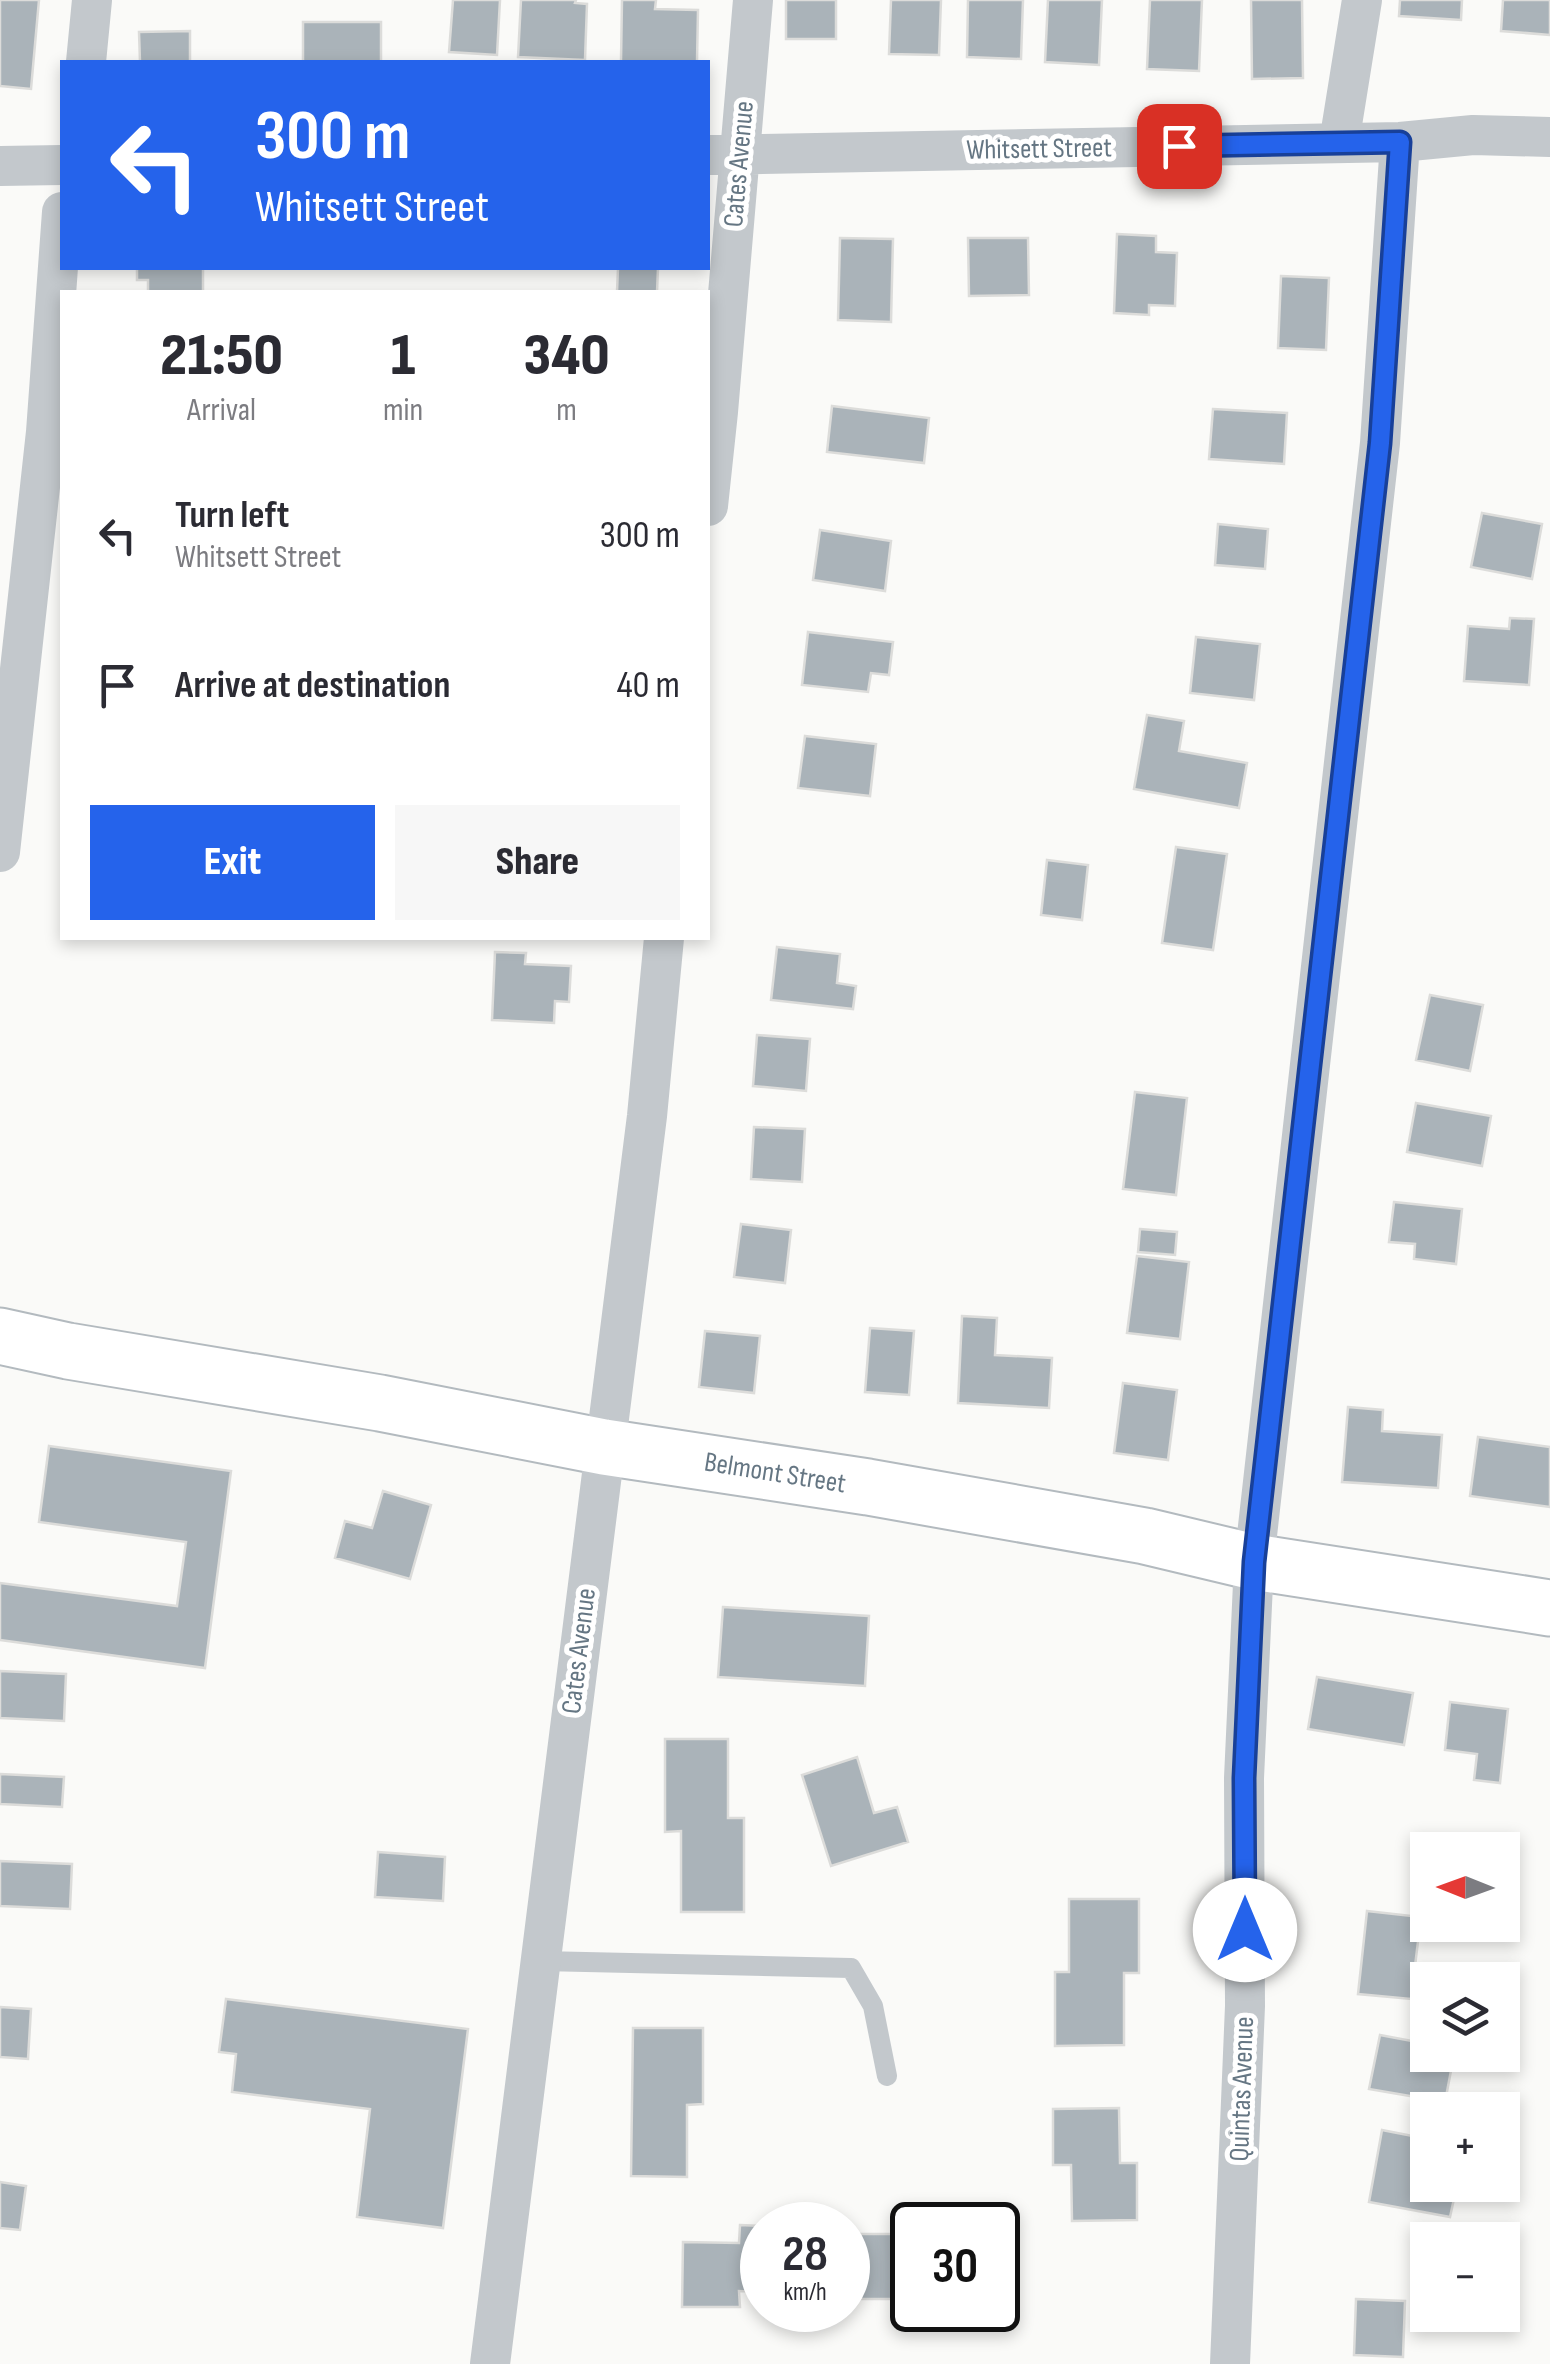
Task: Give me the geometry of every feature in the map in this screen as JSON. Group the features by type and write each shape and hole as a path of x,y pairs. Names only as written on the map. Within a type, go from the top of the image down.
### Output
{"street":[{"path":"86,60 92,0"},
{"name":"Cates Avenue","path":"710,462 724,155 753,0"},
{"path":"1338,143 1362,0"},
{"name":"Whitsett Street","path":"724,155 1400,142 1473,135 1550,138"},
{"name":"Quintas Avenue","path":"1230,2364 1245,2006 1244,1778 1254,1562 1378,463 1400,142"},
{"path":"0,166 60,165"},
{"path":"0,852 46,432 60,240"},
{"name":"Cates Avenue","path":"490,2364 647,1116 664,940"},
{"name":"Belmont Street","path":"0,1336 604,1447 868,1487 1145,1536 1254,1562 1550,1608"}],"lane":[{"path":"541,1960 851,1968 873,2006 887,2076"}],"building":[{"path":"0,0 39,0 31,89 0,86"},
{"path":"453,0 500,0 497,55 449,52"},
{"path":"521,0 576,0 575,3 587,4 585,60 518,57"},
{"path":"622,0 656,0 655,9 698,10 697,60 621,60"},
{"path":"786,0 836,0 836,39 786,39"},
{"path":"891,0 941,0 939,55 889,54"},
{"path":"968,0 1023,0 1021,59 967,57"},
{"path":"1048,0 1102,0 1099,65 1045,62"},
{"path":"1150,0 1202,0 1199,71 1147,69"},
{"path":"1251,0 1302,0 1303,78 1252,79"},
{"path":"1400,0 1462,0 1461,20 1399,16"},
{"path":"1503,0 1550,0 1550,35 1501,31"},
{"path":"303,22 381,22 381,60 303,60"},
{"path":"190,31 190,60 140,60 139,32"},
{"path":"1117,234 1156,236 1156,252 1177,253 1175,306 1149,305 1149,315 1114,313"},
{"path":"840,238 893,239 891,322 838,320"},
{"path":"968,238 1028,238 1029,295 969,296"},
{"path":"137,270 203,270 203,290 148,290 148,280 137,280"},
{"path":"618,270 658,270 657,290 617,290"},
{"path":"1281,276 1329,278 1326,350 1278,348"},
{"path":"832,406 929,418 924,463 827,452"},
{"path":"1213,409 1287,413 1284,464 1209,459"},
{"path":"1482,513 1542,524 1532,579 1471,567"},
{"path":"1218,524 1268,529 1265,569 1215,565"},
{"path":"820,530 891,541 885,591 813,580"},
{"path":"1510,618 1534,619 1529,685 1464,681 1468,626 1509,629"},
{"path":"808,632 893,642 889,675 871,673 868,692 802,685"},
{"path":"1196,637 1260,644 1254,700 1190,693"},
{"path":"1147,715 1184,721 1179,751 1247,763 1239,808 1134,789"},
{"path":"805,736 876,744 870,796 798,788"},
{"path":"1176,847 1227,854 1213,950 1162,943"},
{"path":"1047,860 1088,865 1082,920 1041,915"},
{"path":"777,947 840,954 837,983 856,986 853,1009 771,1000"},
{"path":"495,952 526,953 525,964 571,966 569,1002 555,1001 554,1023 492,1020"},
{"path":"1430,995 1483,1005 1470,1071 1416,1060"},
{"path":"757,1035 810,1039 806,1091 753,1086"},
{"path":"1135,1092 1187,1098 1176,1195 1123,1189"},
{"path":"1416,1103 1491,1116 1482,1166 1407,1152"},
{"path":"754,1127 805,1129 802,1182 751,1179"},
{"path":"1394,1202 1462,1209 1456,1264 1414,1259 1415,1244 1389,1242"},
{"path":"741,1224 791,1230 785,1283 734,1277"},
{"path":"1140,1229 1177,1232 1175,1255 1138,1252"},
{"path":"1137,1256 1189,1262 1180,1339 1127,1333"},
{"path":"962,1316 997,1318 995,1355 1052,1358 1049,1408 958,1403"},
{"path":"870,1328 914,1331 909,1395 865,1392"},
{"path":"705,1331 760,1336 754,1393 699,1387"},
{"path":"1123,1383 1177,1390 1168,1460 1114,1453"},
{"path":"1348,1407 1383,1410 1382,1431 1442,1435 1438,1488 1342,1482"},
{"path":"1478,1437 1550,1447 1550,1507 1470,1496"},
{"path":"49,1446 231,1471 205,1668 0,1640 0,1583 177,1606 186,1542 39,1522"},
{"path":"383,1491 431,1505 410,1579 335,1558 345,1521 372,1528"},
{"path":"723,1607 869,1616 865,1686 718,1677"},
{"path":"0,1671 66,1674 64,1721 0,1718"},
{"path":"1317,1677 1413,1693 1404,1745 1308,1729"},
{"path":"1450,1702 1508,1709 1500,1783 1474,1780 1477,1754 1445,1750"},
{"path":"665,1739 728,1739 728,1818 744,1818 744,1912 681,1912 681,1831 665,1832"},
{"path":"857,1757 874,1813 897,1807 908,1842 831,1866 802,1775"},
{"path":"0,1774 64,1777 62,1807 0,1804"},
{"path":"378,1852 445,1857 443,1901 375,1897"},
{"path":"0,1861 72,1864 70,1909 0,1906"},
{"path":"1069,1899 1139,1899 1139,1973 1124,1973 1124,2045 1055,2046 1055,1972 1069,1972"},
{"path":"1367,1911 1410,1916 1410,1942 1418,1942 1416,1962 1410,1962 1410,1999 1358,1994"},
{"path":"226,1999 468,2029 443,2228 357,2217 370,2109 232,2092 236,2054 219,2052"},
{"path":"0,2007 31,2009 28,2059 0,2057"},
{"path":"633,2028 703,2028 703,2104 687,2105 687,2177 631,2176"},
{"path":"1380,2035 1410,2041 1410,2072 1451,2072 1447,2092 1410,2092 1410,2096 1369,2089"},
{"path":"1119,2108 1120,2163 1137,2163 1137,2220 1072,2221 1071,2165 1053,2165 1053,2109"},
{"path":"1382,2130 1410,2135 1410,2202 1453,2202 1450,2217 1369,2202"},
{"path":"0,2182 26,2186 20,2230 0,2228"},
{"path":"740,2225 740,2307 682,2307 683,2242 739,2243"},
{"path":"870,2234 890,2234 890,2299 870,2299"},
{"path":"1356,2299 1405,2301 1403,2357 1354,2355"}],"route":[{"path":"1179,146 1400,142 1380,443 1254,1562 1244,1778 1245,1930"}]}
